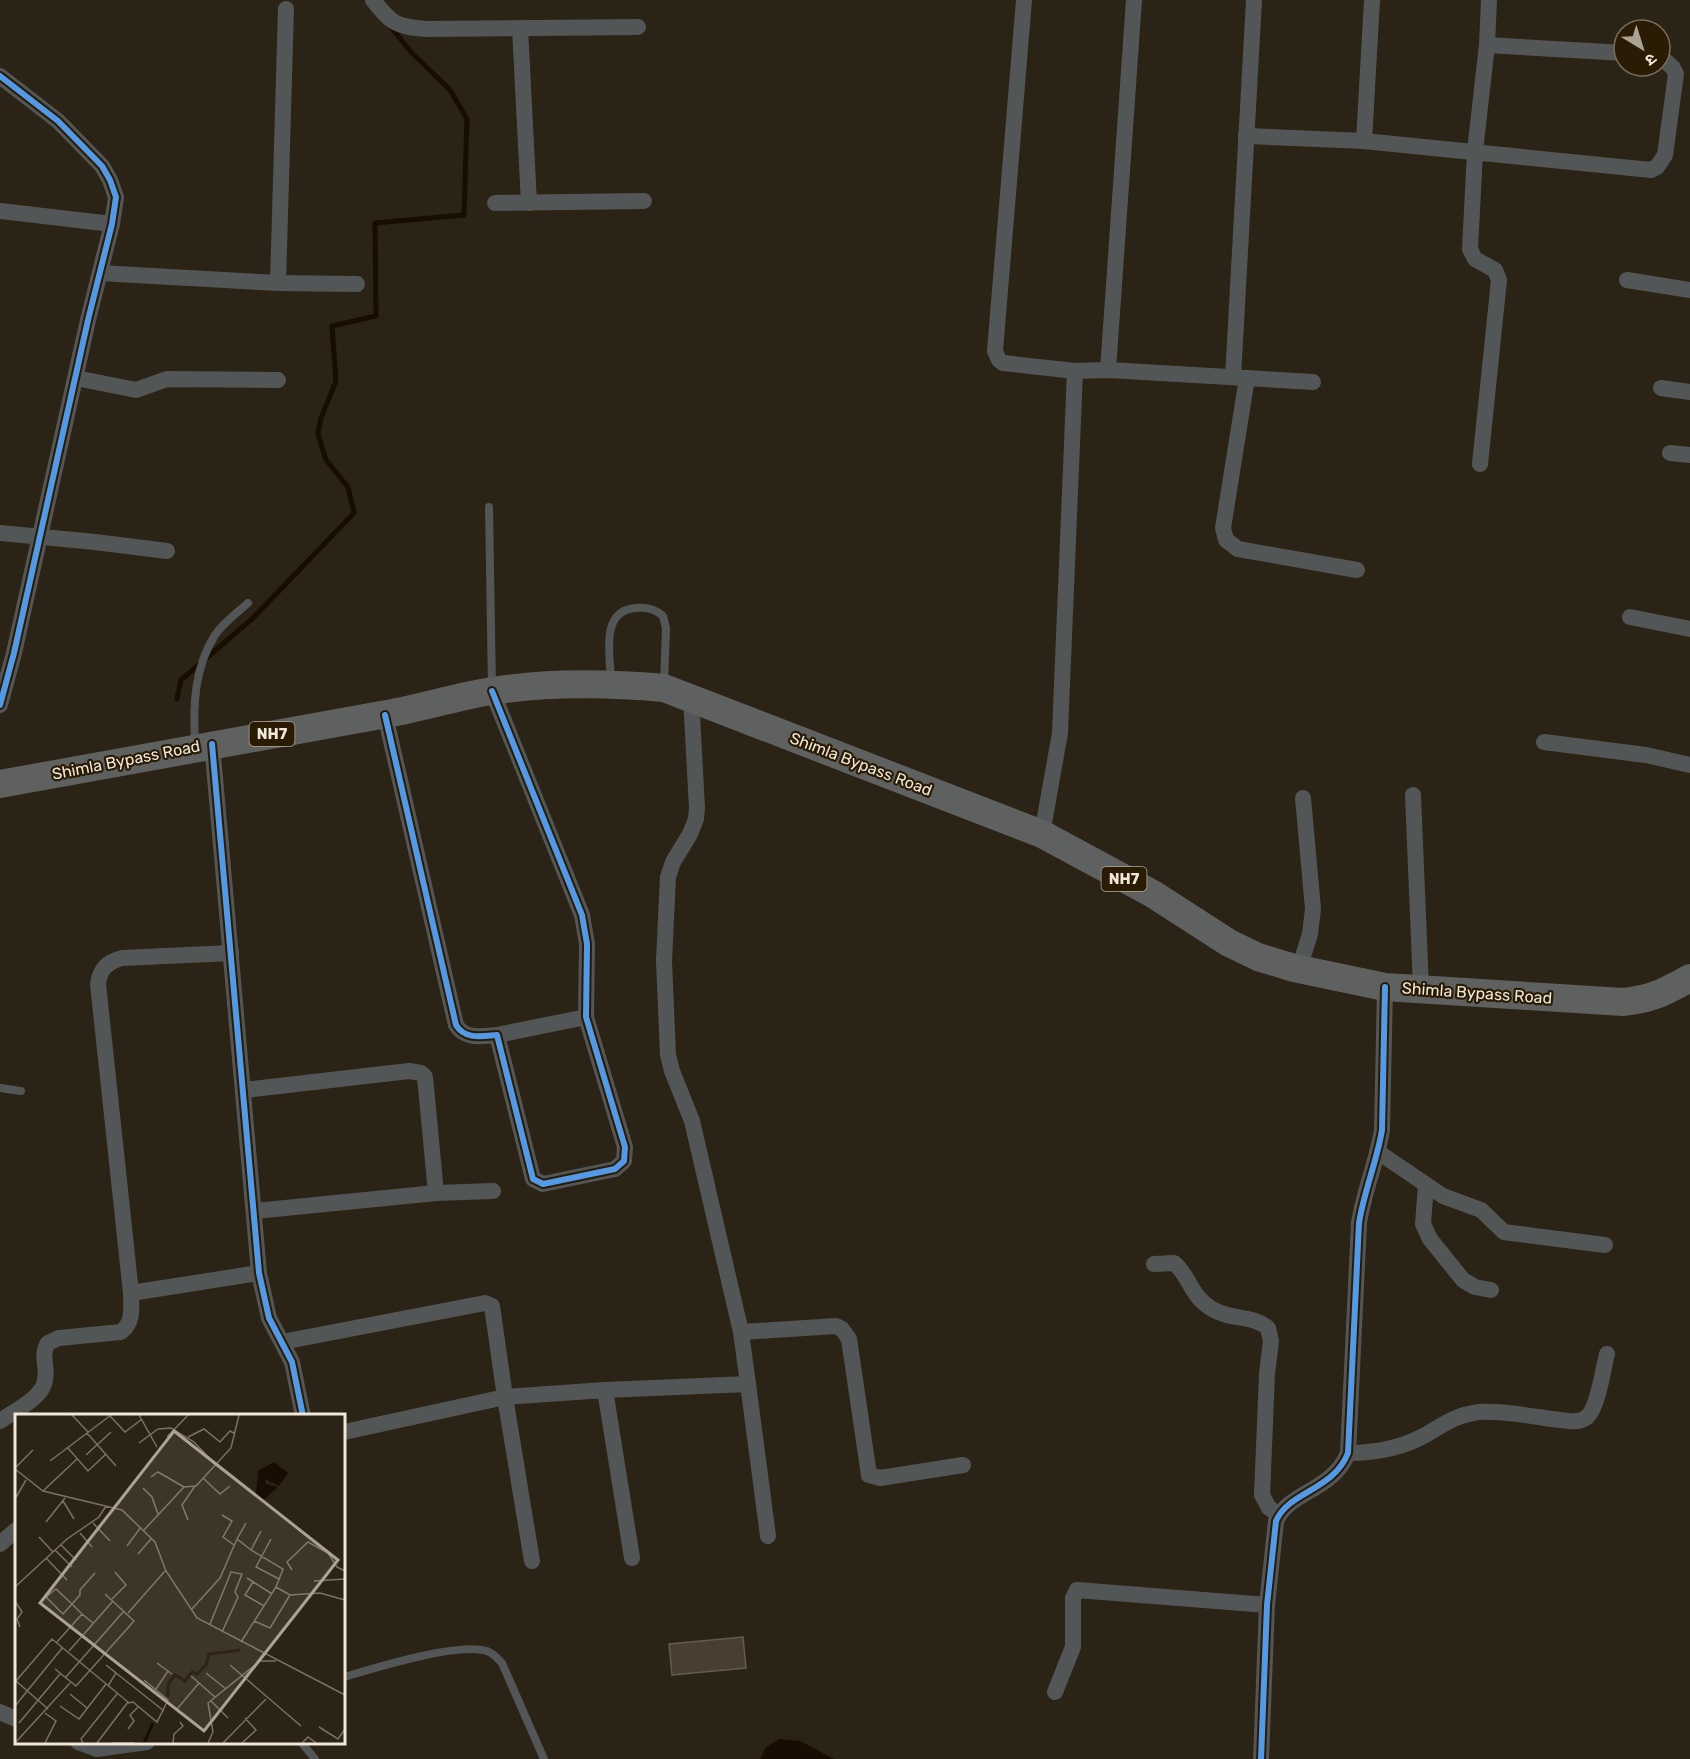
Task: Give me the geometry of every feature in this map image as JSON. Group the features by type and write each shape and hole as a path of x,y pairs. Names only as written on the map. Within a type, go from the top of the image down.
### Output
{"highway":[{"name":"Shimla Bypass Road","path":"0,784 204,745 385,715 492,691 612,683 664,688 1042,834 1153,894 1229,943 1258,957 1299,969 1385,987 1623,1002 1660,995 1690,978"}],"street":[{"path":"373,0 388,18 403,27 426,29 638,27"},
{"path":"1024,0 995,351 999,360 1003,363 1075,371 1108,370 1313,382"},
{"path":"1108,370 1134,0"},
{"path":"1254,0 1246,136 1240,378 1223,528 1226,540 1238,549 1357,570"},
{"path":"1364,141 1372,0"},
{"path":"1480,465 1499,280 1495,270 1475,259 1470,249 1475,152 1487,45 1489,0"},
{"path":"278,283 286,9"},
{"path":"520,28 529,203"},
{"path":"1487,45 1612,51"},
{"path":"1246,136 1364,141 1651,170 1657,167 1665,155 1676,74 1672,67"},
{"path":"0,76 58,121 102,166 111,180 116,197 112,224 41,537 0,705"},
{"path":"495,203 644,201"},
{"path":"0,211 112,224"},
{"path":"100,273 278,283 357,284"},
{"path":"1627,280 1690,290"},
{"path":"1042,834 1060,733 1075,371"},
{"path":"76,378 136,390 167,379 278,380"},
{"path":"1661,388 1690,392"},
{"path":"1670,453 1690,456"},
{"path":"0,533 167,551"},
{"path":"1629,617 1690,629"},
{"path":"492,691 582,915 587,944 586,1017 625,1147 624,1161 615,1169 543,1184 533,1179 497,1035"},
{"path":"691,697 696,819 673,862 668,877 664,961 668,1055 692,1121 741,1332 768,1536"},
{"path":"385,715 456,1025 462,1033 468,1036 497,1035 586,1017"},
{"path":"1544,742 1646,755 1690,765"},
{"path":"204,745 231,953 260,1273 269,1318 292,1362 303,1414"},
{"path":"1413,795 1421,988"},
{"path":"1299,969 1310,934 1313,909 1303,798"},
{"path":"0,1421 32,1398 43,1386 46,1379 43,1357 48,1342 59,1338 121,1332 129,1323 130,1293 98,984 100,974 106,965 122,958 231,953"},
{"path":"1263,1759 1267,1605 1275,1528 1279,1514 1288,1505 1332,1477 1348,1453 1359,1223 1363,1199 1378,1152 1382,1130 1385,987"},
{"path":"244,1090 409,1071 421,1072 424,1077 436,1193"},
{"path":"1378,1152 1443,1196 1481,1210 1504,1232 1605,1245"},
{"path":"1426,1185 1423,1224 1430,1239 1463,1280 1475,1287 1491,1290"},
{"path":"255,1211 436,1193 493,1191"},
{"path":"1154,1264 1174,1263 1198,1299 1212,1309 1229,1317 1258,1321 1268,1328 1271,1341 1267,1374 1262,1496 1269,1508 1279,1514"},
{"path":"130,1293 260,1273"},
{"path":"282,1342 489,1303 494,1309 504,1397 532,1561"},
{"path":"741,1332 836,1326 846,1334 849,1339 869,1475 880,1478 963,1465"},
{"path":"1348,1453 1370,1453 1395,1448 1426,1435 1454,1418 1473,1413 1492,1412 1569,1421 1582,1420 1588,1417 1594,1407 1606,1354"},
{"path":"345,1432 504,1397 748,1384"},
{"path":"604,1390 632,1558"},
{"path":"0,1545 15,1531"},
{"path":"1055,1692 1073,1647 1073,1598 1077,1590 1267,1605"},
{"path":"0,1712 15,1719"},
{"path":"81,1744 97,1749 139,1744"}],"lane":[{"path":"489,507 492,691"},
{"path":"204,745 193,712 197,679 216,634 248,603"},
{"path":"612,683 609,638 612,623 619,613 628,609 650,609 663,616 666,628 664,688"},
{"path":"0,1088 21,1091"},
{"path":"345,1677 443,1652 479,1650 489,1652 502,1663 544,1759"},
{"path":"302,1744 315,1759"}],"shaded area":[{"path":"779,1739 800,1741 834,1759 760,1759 766,1747"}],"building":[{"path":"743,1637 746,1668 672,1675 669,1644"}],"waterway":[{"path":"177,699 181,680 253,618 354,513 348,487 326,460 318,434 321,418 336,381 332,326 376,316 375,223 464,215 467,119 450,90 410,51 391,27"}],"cycle path":[{"path":"0,76 58,121 102,166 116,197 112,224 88,320 14,653 0,705"},
{"path":"385,715 456,1025 469,1035 497,1035 533,1179 543,1184 615,1169 624,1161 625,1147 586,1017 587,944 582,915 492,691"},
{"path":"212,744 259,1273 269,1318 292,1362 303,1414"},
{"path":"1261,1759 1267,1605 1276,1521 1291,1503 1332,1475 1341,1466 1348,1453 1359,1223 1382,1130 1385,987"}]}
